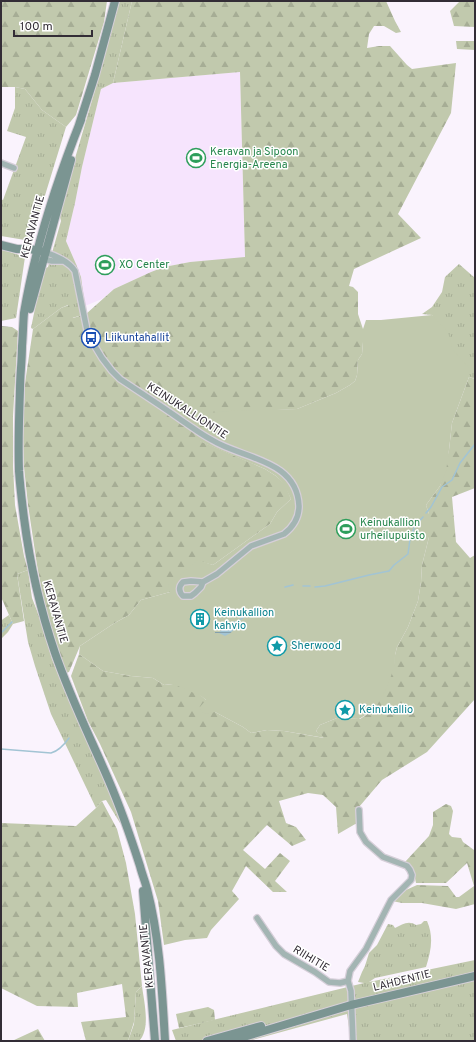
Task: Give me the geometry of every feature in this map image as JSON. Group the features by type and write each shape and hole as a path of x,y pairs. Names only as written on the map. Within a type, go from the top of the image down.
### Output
{"main road":[{"name":"KERAVANTIE","path":"115,1 81,120 51,202 40,255 23,344 19,410 20,472 28,545 37,590 55,653 73,700 110,783 131,838 147,887 156,933 165,1041"},
{"path":"1,245 17,249 29,248 40,255"},
{"name":"KERAVANTIE","path":"141,871 155,1041"},
{"name":"LAHDENTIE","path":"230,1041 351,1005 475,976"},
{"name":"LAHDENTIE","path":"207,1041 303,1015 334,1010"}],"street":[{"path":"1,163 14,168"},
{"name":"KEINUKALLIONTIE","path":"40,255 53,255 72,266 75,271 88,335 102,358 120,379 212,441 268,463 282,471 293,483 298,498 299,507 296,521 288,531 284,534 251,546 217,574 204,582"},
{"path":"353,1041 351,991 348,981 350,971 366,949 391,900 411,880 412,875 407,866 383,856 366,842 360,832 359,810"},
{"name":"RIIHITIE","path":"257,918 276,946 284,954 330,982 340,983 348,981"}],"shaded area":[{"path":"240,72 245,258 190,262 164,267 114,289 102,299 85,306 81,277 66,241 101,89 113,83"}],"green space":[{"path":"1,1 107,1 104,22 76,115 66,127 42,110 25,89 1,87"},
{"path":"117,1 132,1 113,83 101,89 66,241 81,277 86,314 72,318 68,305 61,308 33,329 31,328 42,274 44,269 48,267 61,221 59,213 100,73"},
{"path":"132,1 386,1 401,32 396,33 384,26 374,26 369,34 367,48 390,46 412,69 456,63 451,113 398,214 421,238 354,269 349,286 353,287 358,292 358,314 363,329 362,354 358,360 355,381 336,393 297,409 277,410 200,441 265,469 276,476 285,485 291,499 277,512 270,524 213,565 198,561 170,592 141,600 129,615 80,646 69,672 66,673 45,607 28,505 24,467 23,438 25,383 33,329 61,308 69,305 73,318 86,314 114,289 164,267 190,262 245,257 240,72 113,83"},
{"path":"460,1 475,1 475,27 454,26 450,11"},
{"path":"456,41 475,41 475,50 457,49"},
{"path":"15,87 25,89 42,110 66,127 31,241 1,236 1,199 3,200 26,137 7,131 15,108"},
{"path":"1,249 25,257 16,318 1,321"},
{"path":"459,264 475,278 475,379 469,377 469,373 463,373 432,315 422,314 432,307 442,292 445,277"},
{"name":"Keinukallion urheilupuisto","path":"432,315 448,332 453,350 469,368 469,377 452,423 446,471 440,486 426,505 429,514 429,537 422,565 418,601 408,627 397,647 394,667 388,685 375,709 359,719 337,718 320,725 316,731 325,738 284,731 267,730 251,733 215,712 204,714 199,708 206,700 201,696 173,684 164,685 153,678 103,671 79,654 80,646 129,615 141,600 170,592 168,585 198,560 213,565 270,524 277,512 291,499 284,485 276,476 265,469 199,441 208,413 297,409 336,393 355,381 358,360 362,354 363,329 366,320"},
{"path":"1,326 12,327 18,331 13,416 13,466 15,505 28,570 17,574 24,621 13,624 1,597"},
{"path":"469,377 475,379 475,488 452,497 456,542 470,558 475,555 475,699 427,752 382,780 359,807 357,811 357,823 338,834 336,807 323,795 308,793 279,801 286,823 296,827 306,840 292,846 267,825 243,850 265,869 280,853 290,861 275,881 287,892 273,892 246,866 232,891 239,899 211,930 207,938 185,940 164,945 158,901 131,812 88,721 71,676 79,654 103,671 153,678 164,685 173,684 180,677 206,700 215,712 251,733 267,730 284,731 324,738 316,731 320,725 337,718 360,719 375,709 396,641 394,666 397,647 408,627 418,601 422,565 429,537 429,514 426,505 440,486 449,450 452,423"},
{"path":"28,570 32,598 41,621 52,659 112,798 121,822 120,823 106,800 102,801 96,808 51,714 28,642 17,574"},
{"path":"9,615 13,624 1,639 1,621"},
{"path":"102,801 117,829 126,863 135,914 142,986 136,992 134,1022 128,1041 86,1041 81,1022 126,1017 122,984 77,993 78,1007 37,1006 1,988 1,823 76,826"},
{"path":"446,804 451,806 453,811 449,834 452,837 461,838 463,842 474,850 475,849 475,904 456,909 422,903 402,903 392,901 406,890 417,885 448,886 456,897 459,897 474,886 467,863 446,883 416,883 413,869 405,862 429,836 433,825 433,812"},
{"path":"424,921 427,921 431,938 426,967 375,978 369,982 475,960 475,1041 351,1041 347,1014 249,1041 176,1041 172,1030 364,983 358,982 369,953 377,945 388,924 393,925 395,928 406,923 416,925 421,924"},
{"path":"142,986 146,1015 145,1030 139,1041 128,1041 134,1024 136,992"},
{"path":"208,1007 214,1010 215,1020 179,1028 176,1014"},
{"path":"38,1029 45,1041 12,1041"}],"water":[{"path":"236,621 238,623 237,625 233,631 227,635 225,636 215,633 220,632 222,627 226,624"}],"waterway":[{"path":"426,513 442,487 452,480 460,463 475,444"},
{"path":"315,587 389,571 408,554 410,539 415,526 423,517"},
{"path":"285,587 293,585"},
{"path":"303,586 310,586"},
{"path":"237,622 244,617"},
{"path":"1,633 12,622"},
{"path":"1,749 51,753 61,747 69,738"}],"place":[{"name":"Keravan ja Sipoon Energia-Areena","path":"196,158"},
{"name":"XO Center","path":"105,265"},
{"name":"Liikuntahallit","path":"91,338"},
{"name":"Keinukallion urheilupuisto","path":"346,529"},
{"name":"Keinukallion kahvio","path":"200,619"},
{"name":"Sherwood","path":"277,646"},
{"name":"Keinukallio","path":"345,710"}]}
